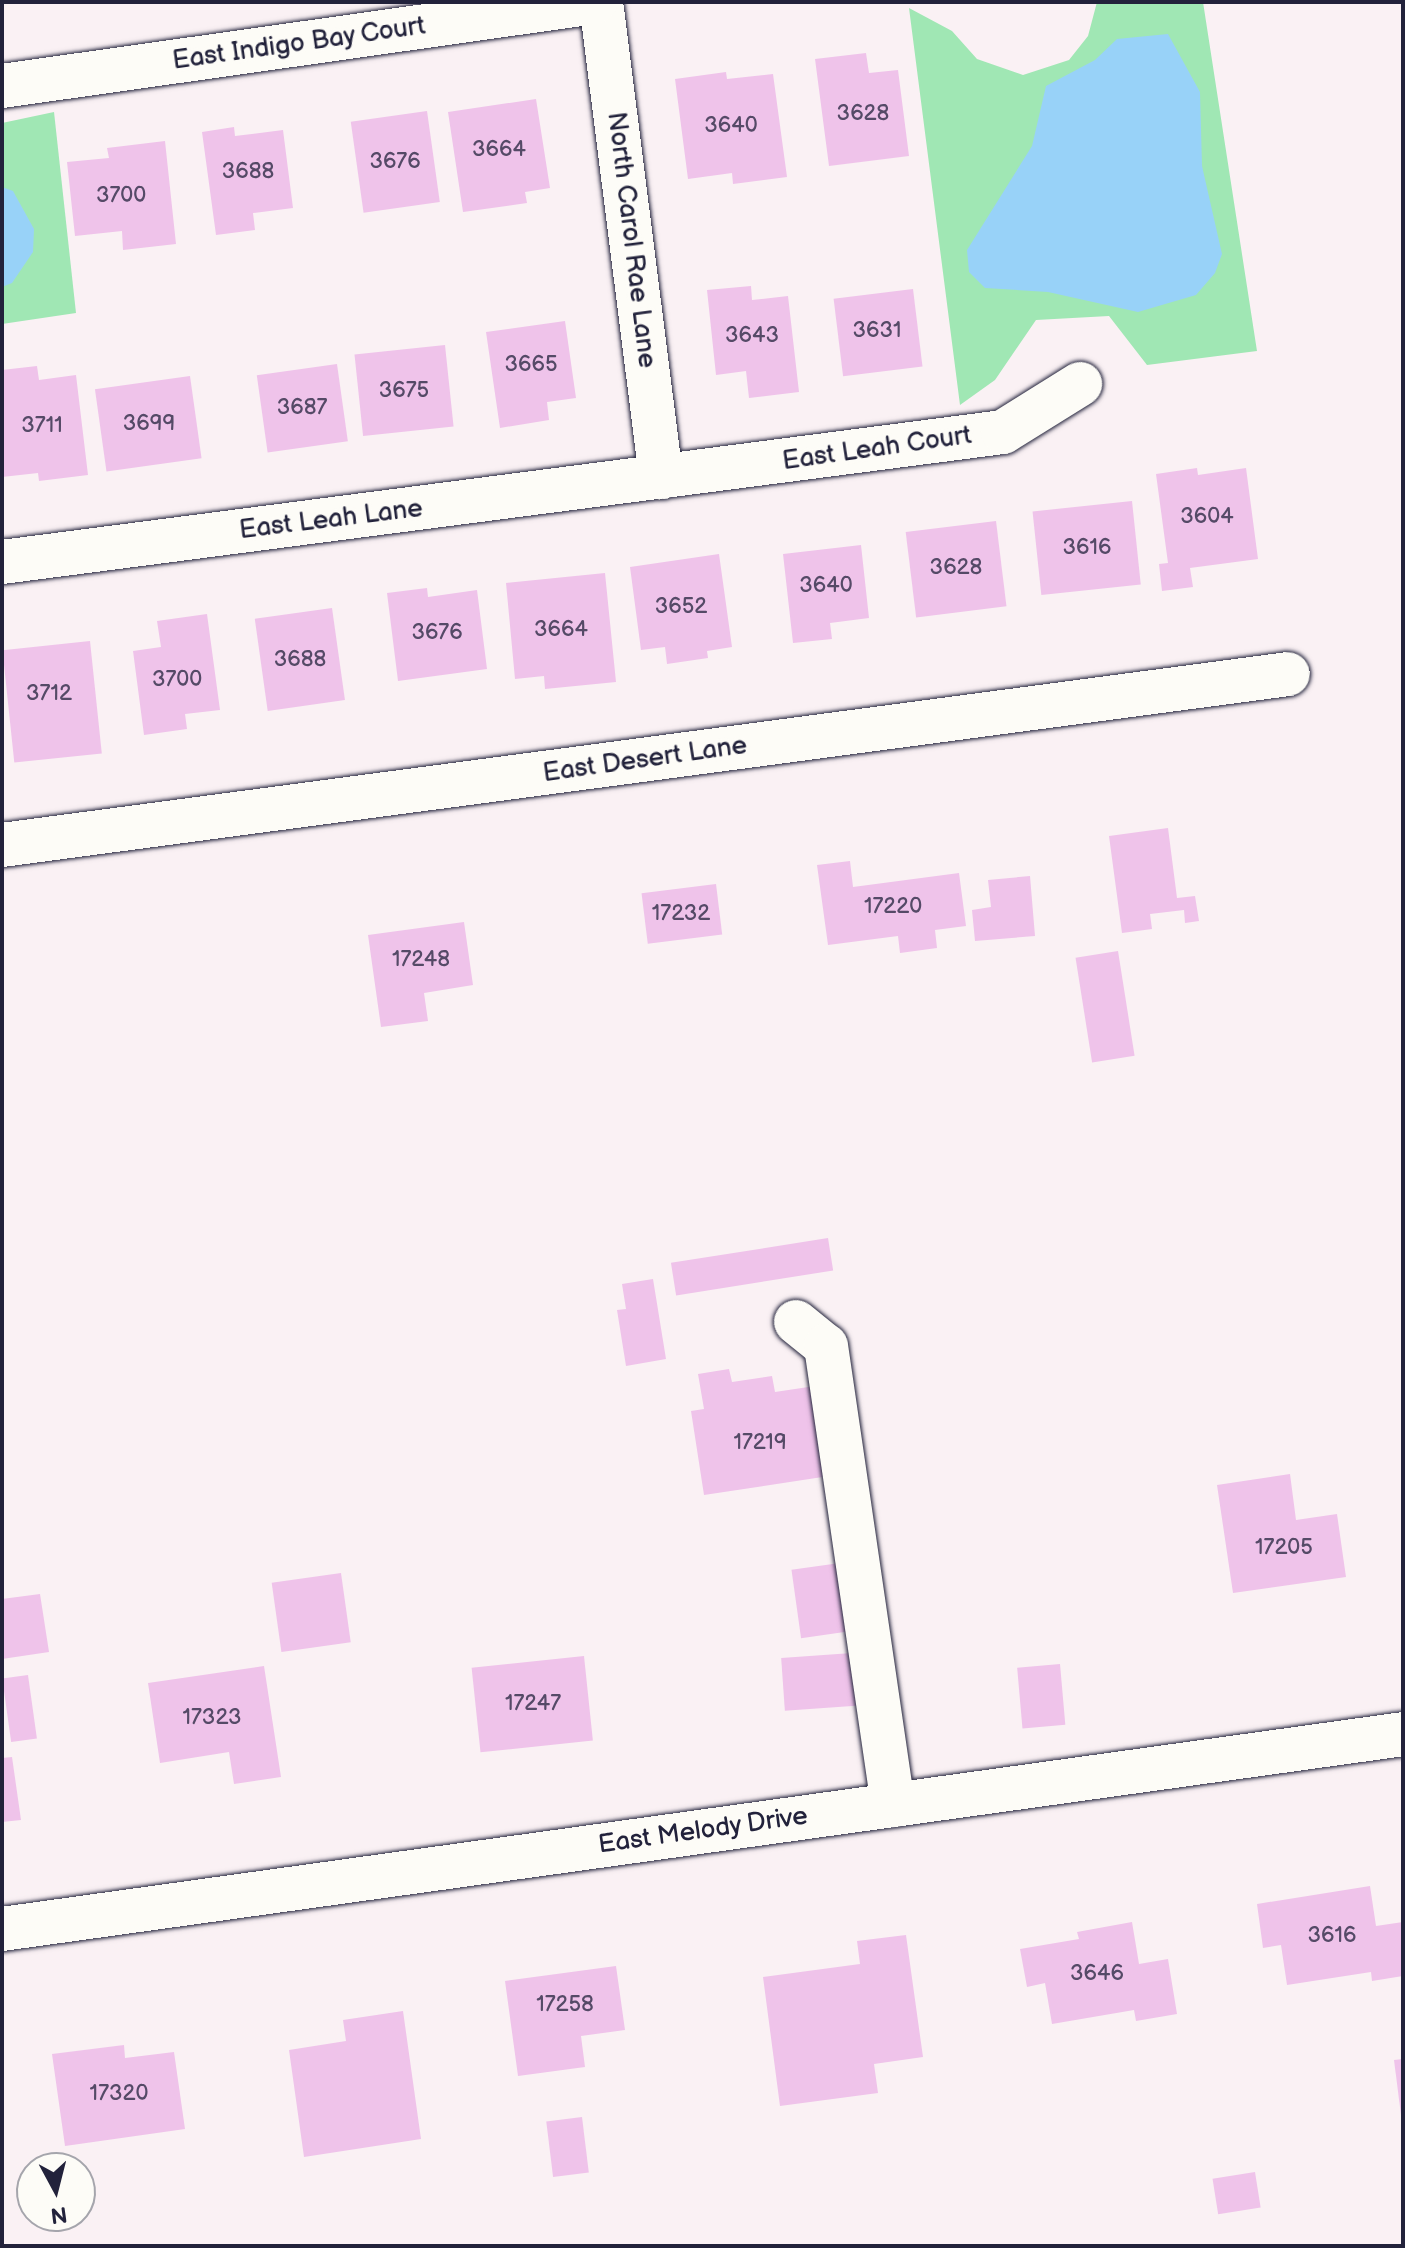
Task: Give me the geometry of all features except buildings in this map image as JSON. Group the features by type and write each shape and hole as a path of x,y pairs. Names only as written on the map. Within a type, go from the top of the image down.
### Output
{"street":[{"name":"East Indigo Bay Court","path":"2,86 598,2"},
{"name":"North Carol Rae Lane","path":"598,2 661,477"},
{"name":"East Leah Court","path":"661,477 1003,432 1080,384"},
{"name":"East Leah Lane","path":"2,562 661,477"},
{"name":"East Desert Lane","path":"2,845 1288,674"},
{"path":"796,1322 826,1346 893,1805"},
{"name":"East Melody Drive","path":"2,1929 1403,1734"}],"green space":[{"path":"1097,2 1203,2 1257,351 1147,365 1109,316 1036,320 995,380 960,405 909,8 952,31 977,59 1023,75 1069,60 1088,36"},
{"path":"54,112 76,313 2,324 2,123"}],"water":[{"path":"1168,34 1200,92 1202,166 1222,254 1215,273 1196,295 1138,312 1048,292 985,288 969,272 967,250 1032,146 1046,86 1095,60 1117,39"},
{"path":"2,187 13,191 34,229 33,252 12,283 2,287"}]}
